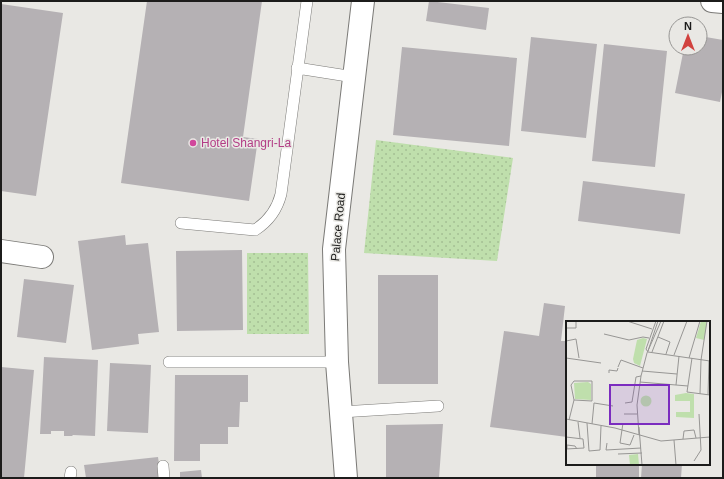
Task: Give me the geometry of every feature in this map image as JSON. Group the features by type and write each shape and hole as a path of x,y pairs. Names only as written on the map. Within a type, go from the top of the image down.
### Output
{"street":[{"name":"Palace Road","path":"346,478 337,362 334,249 363,1"},
{"path":"712,1 723,2"},
{"path":"1,251 42,257"}],"lane":[{"path":"181,223 256,230 275,212 281,194 307,1"},
{"path":"297,68 354,77"},
{"path":"169,362 337,362"},
{"path":"341,412 438,406"},
{"path":"162,466 164,478"}],"green space":[{"path":"376,140 513,158 497,261 364,253"},
{"path":"247,253 308,253 309,334 247,334"}],"building":[{"path":"147,1 262,1 243,137 258,139 249,201 121,183"},
{"path":"429,1 489,8 486,30 426,21"},
{"path":"1,4 63,13 36,196 1,191"},
{"path":"531,37 597,44 586,138 521,131"},
{"path":"708,37 723,40 723,87 720,102 675,93 682,56 708,56"},
{"path":"604,44 667,51 655,167 592,161"},
{"path":"402,47 517,58 509,146 393,135"},
{"path":"583,181 685,194 680,234 578,221"},
{"path":"125,235 126,245 148,243 159,332 138,334 139,344 92,350 78,241"},
{"path":"242,250 243,330 177,331 176,251"},
{"path":"378,275 438,275 438,384 378,384"},
{"path":"24,279 74,285 66,343 17,337"},
{"path":"544,303 565,306 561,341 566,341 566,437 490,427 504,331 539,336"},
{"path":"44,357 98,360 95,436 64,436 64,431 51,431 51,434 40,434"},
{"path":"110,363 151,365 148,433 107,431"},
{"path":"1,367 34,370 24,478 1,478"},
{"path":"175,375 248,375 248,402 240,402 239,427 228,427 228,444 200,444 200,461 174,461"},
{"path":"443,424 439,478 386,478 386,425"},
{"path":"158,457 161,478 86,478 84,465"},
{"path":"596,465 639,465 639,478 596,478"},
{"path":"642,465 682,465 681,478 641,478"},
{"path":"201,470 202,478 180,478 180,472"}],"place":[{"name":"Hotel Shangri-La","path":"193,143"}]}
